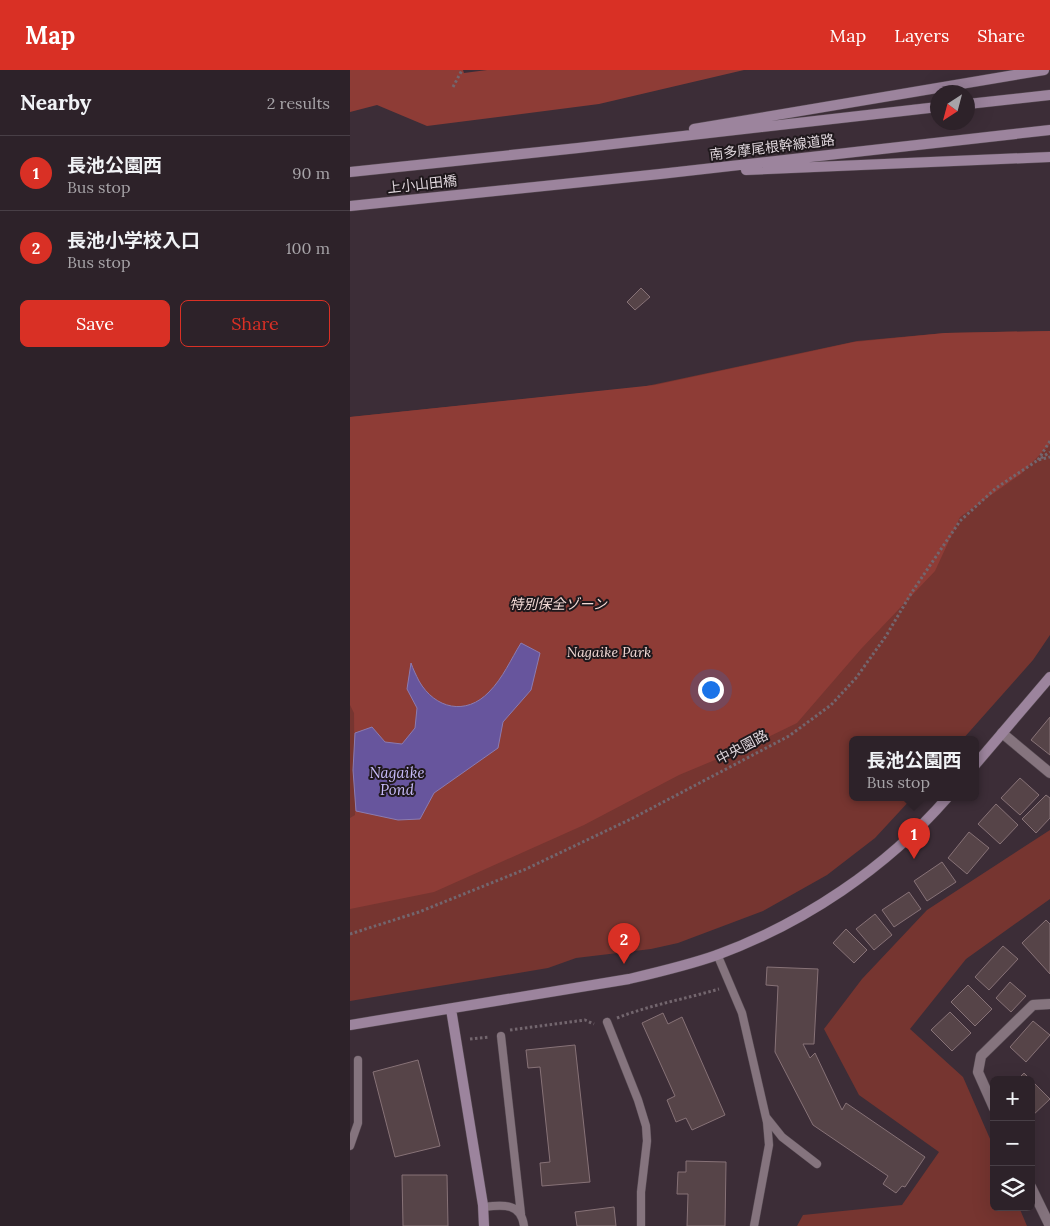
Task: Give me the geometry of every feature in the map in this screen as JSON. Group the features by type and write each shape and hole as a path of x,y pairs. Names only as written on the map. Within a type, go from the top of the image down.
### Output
{"main road":[{"path":"578,148 1044,70"},
{"path":"975,103 1050,95"},
{"name":"南多摩尾根幹線道路","path":"494,156 930,108"},
{"name":"南多摩尾根幹線道路","path":"497,190 660,174 1050,130"},
{"name":"上小山田橋","path":"350,172 494,156"},
{"path":"660,174 1050,156"},
{"name":"上小山田橋","path":"350,206 497,190"},
{"path":"979,760 1050,677"},
{"path":"350,1025 629,979 718,954 772,931 819,904 865,874 902,845 944,801"},
{"path":"451,1009 483,1207 484,1226"}],"street":[{"path":"1002,733 1050,773"},
{"path":"990,1099 978,1072 981,1056 1033,1005 1050,1004"},
{"path":"1035,1195 1050,1226"}],"lane":[{"path":"718,954 742,1013 766,1117 769,1145 754,1226"},
{"path":"607,1022 638,1100 646,1126 647,1140 641,1192 641,1226"},
{"path":"502,1036 521,1214 524,1226"},
{"path":"350,1146 358,1123 358,1060"},
{"path":"766,1117 782,1136 817,1164"},
{"path":"483,1207 505,1205 517,1210 521,1214"}],"path":[{"path":"453,87 462,70"},
{"path":"1038,460 1050,441"},
{"path":"1038,460 1050,452"},
{"name":"中央園路","path":"350,934 419,912 526,869 631,819 789,736 831,705 856,678 886,636 912,592 960,521 996,488 1038,460 1050,457"},
{"path":"469,1039 502,1036 501,1032 584,1020 593,1024 607,1022 641,1010 730,985"}],"green space":[{"path":"350,70 463,70 464,73 487,70 744,70 599,104 427,126 377,105 350,112"},
{"name":"特別保全ゾーン","path":"1050,331 1050,635 1033,660 966,736 849,736 849,801 909,801 875,838 827,875 763,911 678,943 651,949 576,958 548,968 350,1001 350,417 642,387 857,341 945,333"},
{"name":"特別保全ゾーン","path":"1050,331 1050,444 1021,474 960,517 935,571 861,649 797,723 758,742 679,775 584,825 434,892 350,909 350,818 355,815 354,713 350,705 350,417 655,385 854,342 945,333"},
{"path":"1050,830 1050,899 966,959 910,1029 963,1077 990,1139 990,1211 1021,1211 1027,1226 797,1226 803,1215 902,1205 939,1152 859,1095 824,1029 862,979 927,910"}],"water":[{"name":"Nagaike Pond","path":"521,643 540,653 531,690 503,722 498,748 434,793 420,819 398,820 356,811 353,770 355,733 372,727 385,742 402,744 415,728 417,708 407,689 411,663 419,681 433,698 451,706 461,706 480,700 494,687"}],"building":[{"path":"641,288 650,297 635,310 627,302"},
{"path":"1050,717 1050,755 1031,740"},
{"path":"1020,778 1039,795 1020,815 1001,798"},
{"path":"1046,795 1050,798 1050,818 1036,833 1022,819"},
{"path":"996,804 1018,825 1000,844 978,824"},
{"path":"969,832 989,848 967,874 948,858"},
{"path":"942,862 956,882 927,901 914,881"},
{"path":"909,892 921,909 894,927 882,910"},
{"path":"875,914 892,935 874,950 856,929"},
{"path":"1046,920 1050,924 1050,974 1022,943"},
{"path":"846,929 867,950 854,963 833,943"},
{"path":"1003,946 1018,959 989,990 975,977"},
{"path":"767,967 818,969 814,1044 803,1044 810,1058 815,1053 842,1110 846,1103 925,1157 905,1187 902,1186 896,1193 883,1184 888,1176 813,1125 775,1052 778,986 766,985"},
{"path":"1010,982 1026,996 1011,1012 996,998"},
{"path":"968,985 992,1009 975,1026 951,1002"},
{"path":"950,1012 971,1033 952,1051 931,1030"},
{"path":"663,1013 668,1024 682,1017 725,1115 692,1130 686,1118 676,1122 667,1100 675,1096 642,1023"},
{"path":"1033,1021 1050,1035 1026,1062 1010,1047"},
{"path":"575,1045 590,1182 542,1186 540,1163 550,1162 540,1067 528,1068 526,1050"},
{"path":"418,1060 440,1146 395,1157 373,1072"},
{"path":"1035,1084 1050,1099 1035,1113"},
{"path":"686,1161 726,1162 725,1226 687,1226 688,1194 677,1194 678,1172 686,1172"},
{"path":"402,1175 447,1175 448,1226 403,1226"},
{"path":"614,1207 616,1226 577,1226 575,1212"}],"place":[{"name":"長池公園西","path":"914,859"},
{"name":"長池小学校入口","path":"624,964"}],"park label":[{"name":"Nagaike Park","path":"609,652"}]}
